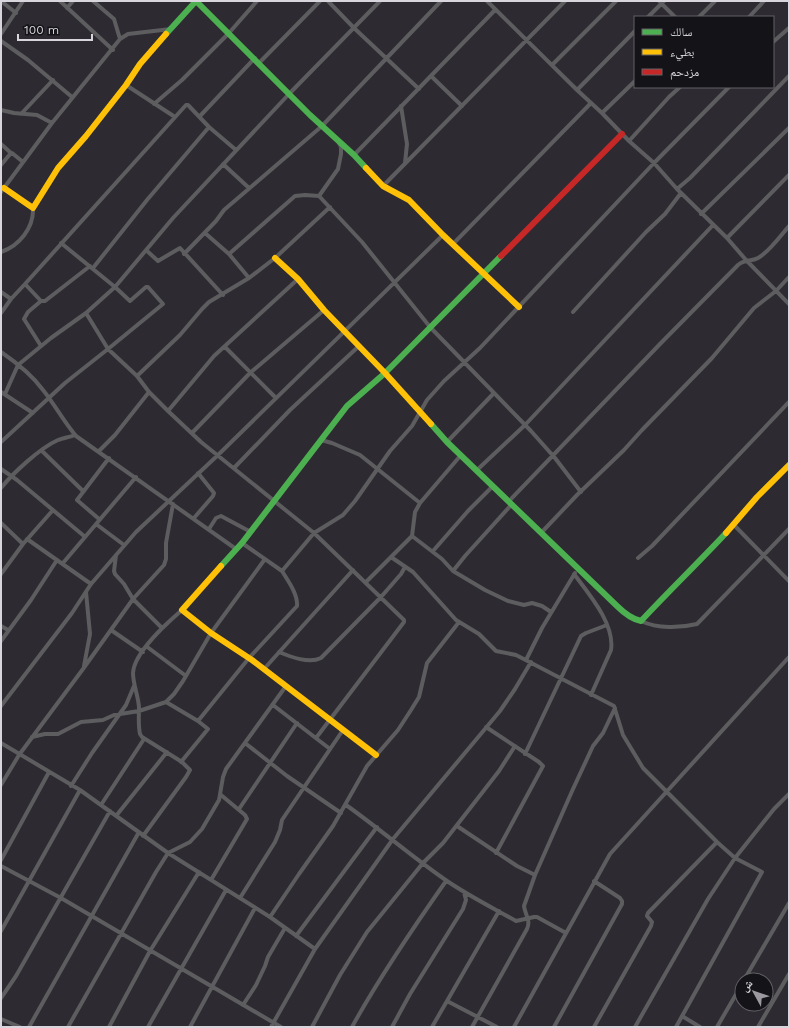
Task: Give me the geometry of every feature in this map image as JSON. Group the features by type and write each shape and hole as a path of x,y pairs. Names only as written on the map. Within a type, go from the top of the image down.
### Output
{"street":[{"path":"1,1 16,13"},
{"path":"1,34 23,1"},
{"path":"60,1 113,50"},
{"path":"67,8 73,1"},
{"path":"93,1 114,19 120,39"},
{"path":"1,252 12,248 22,239 29,228 33,215 33,208 58,168 86,136 126,85 140,64 196,1 289,94 354,155 383,186 409,200 443,235 519,306"},
{"path":"154,104 182,80 257,1"},
{"path":"200,116 320,1"},
{"path":"328,1 354,28 419,88"},
{"path":"34,412 3,393 18,365 86,313 115,287 173,218 223,164 380,1"},
{"path":"184,254 220,215 249,188 322,126 386,57 441,1"},
{"path":"487,1 629,141 654,163 677,189 789,304"},
{"path":"383,186 565,1"},
{"path":"552,65 616,1"},
{"path":"700,16 715,1"},
{"path":"750,16 764,1"},
{"path":"649,16 661,2 674,16"},
{"path":"354,155 495,10"},
{"path":"774,41 789,28"},
{"path":"33,208 2,190 72,97 113,50 120,39 128,34 171,29"},
{"path":"577,90 634,32"},
{"path":"1,41 28,60 72,97"},
{"path":"431,76 462,106"},
{"path":"677,189 690,178 789,76"},
{"path":"21,114 53,80"},
{"path":"602,113 634,82"},
{"path":"126,85 174,117"},
{"path":"629,141 679,88"},
{"path":"282,571 314,533 342,515 355,501 390,451 412,426 427,400 444,381 480,348 654,163 727,88"},
{"path":"453,244 591,103"},
{"path":"1,313 11,299 187,104 209,127 236,150"},
{"path":"401,106 407,144 405,164"},
{"path":"1,110 21,114 37,115 52,123"},
{"path":"41,346 24,319 28,312 41,301 45,301 91,267 209,127"},
{"path":"701,214 789,128"},
{"path":"143,836 189,772 189,768 167,752 144,739 140,734 139,710 133,677 134,665 146,646 162,628 182,610 242,543 249,531 274,502 348,406 385,373 622,134"},
{"path":"319,196 338,169 341,154 337,140"},
{"path":"1,144 23,162"},
{"path":"1,165 11,153"},
{"path":"223,164 249,188"},
{"path":"726,238 789,175"},
{"path":"573,312 646,232 665,214 681,193"},
{"path":"229,254 295,196 319,196 362,242 430,327 553,455 582,492"},
{"path":"137,376 180,335 209,302 223,295 249,278 275,258 330,207"},
{"path":"476,470 525,425 713,225"},
{"path":"453,571 510,502 553,455 703,300 742,261 758,258 766,252 789,226"},
{"path":"205,233 229,254 249,278"},
{"path":"1,706 72,613 91,584 124,545 168,500 218,455 275,397 443,235"},
{"path":"1,442 65,383 164,304 148,287 130,301 61,243"},
{"path":"146,250 157,261 178,248 223,295"},
{"path":"275,258 298,279 324,310 385,373 447,442 628,616 634,620 650,625 683,627 697,624 789,529"},
{"path":"541,533 624,450 712,358 754,308 776,291 789,277"},
{"path":"168,410 206,365 298,279"},
{"path":"25,284 41,301"},
{"path":"1,292 11,299"},
{"path":"192,433 250,373 324,310"},
{"path":"86,313 108,349 137,376 149,392 192,433 274,502 314,533 403,618 404,622 316,738"},
{"path":"234,468 290,410 359,346"},
{"path":"225,347 275,397"},
{"path":"1,352 35,380 75,435 236,549"},
{"path":"99,451 115,435 149,392"},
{"path":"447,442 494,393"},
{"path":"638,558 652,546 789,402"},
{"path":"1,488 11,476 57,440 75,435"},
{"path":"321,440 360,455 378,468 420,504"},
{"path":"42,451 83,491"},
{"path":"366,582 412,536 415,512 461,455"},
{"path":"100,520 77,501 109,458"},
{"path":"641,621 745,512 757,496 789,466"},
{"path":"1,469 84,536"},
{"path":"194,518 213,494 198,473"},
{"path":"63,562 136,477"},
{"path":"432,551 493,486"},
{"path":"1,785 19,755 84,669 133,599 165,562 166,543 173,504"},
{"path":"1,573 52,510"},
{"path":"209,529 216,518 221,516 249,531"},
{"path":"1,524 23,544"},
{"path":"96,524 124,545"},
{"path":"733,524 789,580"},
{"path":"412,536 432,551 453,571 485,590 508,601 524,605 532,602 551,612"},
{"path":"27,539 63,562 91,584"},
{"path":"198,721 249,658 297,606 298,602 282,571 242,543"},
{"path":"116,554 114,573 124,584 133,599 162,628"},
{"path":"391,557 419,577 450,614 459,622 479,634 496,651 512,653 591,695 610,703 615,708 623,736 643,768 735,858 762,872 676,1027"},
{"path":"32,737 45,734 58,734 81,722 97,721 166,702 174,694 212,633 265,559"},
{"path":"1,641 58,560"},
{"path":"279,652 292,657 313,661 322,658 381,597 406,567"},
{"path":"526,660 551,612 578,568"},
{"path":"264,669 352,570"},
{"path":"574,574 602,614 612,643 612,650 591,695"},
{"path":"84,669 90,634 86,591"},
{"path":"182,610 264,669 376,755"},
{"path":"270,917 341,813 363,772 398,730 419,697 427,664 459,622"},
{"path":"525,754 581,636 607,625"},
{"path":"1,626 8,630"},
{"path":"111,630 142,652"},
{"path":"146,646 186,676"},
{"path":"514,1027 610,854 789,656"},
{"path":"272,1025 315,949 393,839 486,727 515,689 531,662"},
{"path":"71,786 119,715 131,696 135,685"},
{"path":"68,1027 168,853 190,842 202,829 218,804 224,773 286,686"},
{"path":"166,702 207,728 207,731 181,762"},
{"path":"273,705 330,749"},
{"path":"472,1027 530,924 524,910 524,906 535,875 593,746 603,733 615,708"},
{"path":"239,809 297,723"},
{"path":"486,727 542,764 542,769 496,853"},
{"path":"240,898 275,842 282,820 343,730"},
{"path":"101,805 144,739"},
{"path":"1,743 80,790 168,853 270,917 315,949"},
{"path":"245,743 287,776 341,813"},
{"path":"312,1027 340,975 367,932 423,863 443,843 499,771 515,746"},
{"path":"116,816 167,752"},
{"path":"1,860 49,772"},
{"path":"1,931 80,790"},
{"path":"636,1027 693,923 708,899 735,858 774,809 789,794"},
{"path":"211,880 246,821 246,817 239,809 220,795"},
{"path":"346,804 446,881 464,892 516,921 538,917 566,933"},
{"path":"1,998 61,898 110,811"},
{"path":"456,826 496,853 535,875"},
{"path":"296,936 377,827"},
{"path":"29,1027 139,832"},
{"path":"594,1027 651,926 652,922 647,916 648,913 717,842"},
{"path":"1,866 61,898 243,1005 272,1025 281,1027"},
{"path":"109,1027 150,951 199,872"},
{"path":"352,1027 372,990 399,948 446,881"},
{"path":"554,1027 622,904 620,898 594,881"},
{"path":"148,1027 226,890"},
{"path":"392,1027 410,994 463,909 466,900 464,892"},
{"path":"749,972 789,903"},
{"path":"190,1027 213,988 255,908"},
{"path":"432,1027 499,911"},
{"path":"243,1005 256,985 268,957 285,928"},
{"path":"758,1027 789,974"},
{"path":"717,1027 734,998"},
{"path":"447,1001 497,1027"},
{"path":"682,1016 700,1027"},
{"path":"1,1019 20,1027"}],"traffic: fast":[{"path":"166,34 196,1 310,115 366,168"},
{"path":"221,566 242,543 347,406 385,373 501,256"},
{"path":"431,424 447,442 620,609 634,619 641,621 726,533"}],"traffic: slow":[{"path":"4,188 33,208 58,168 86,136 126,85 140,64 166,34"},
{"path":"366,168 383,186 409,200 443,235 519,307"},
{"path":"275,258 298,279 324,310 385,373 431,424"},
{"path":"726,533 757,497 789,465"},
{"path":"221,566 182,610 211,633 252,660 376,755"}],"traffic: jam":[{"path":"501,256 622,134"}]}
